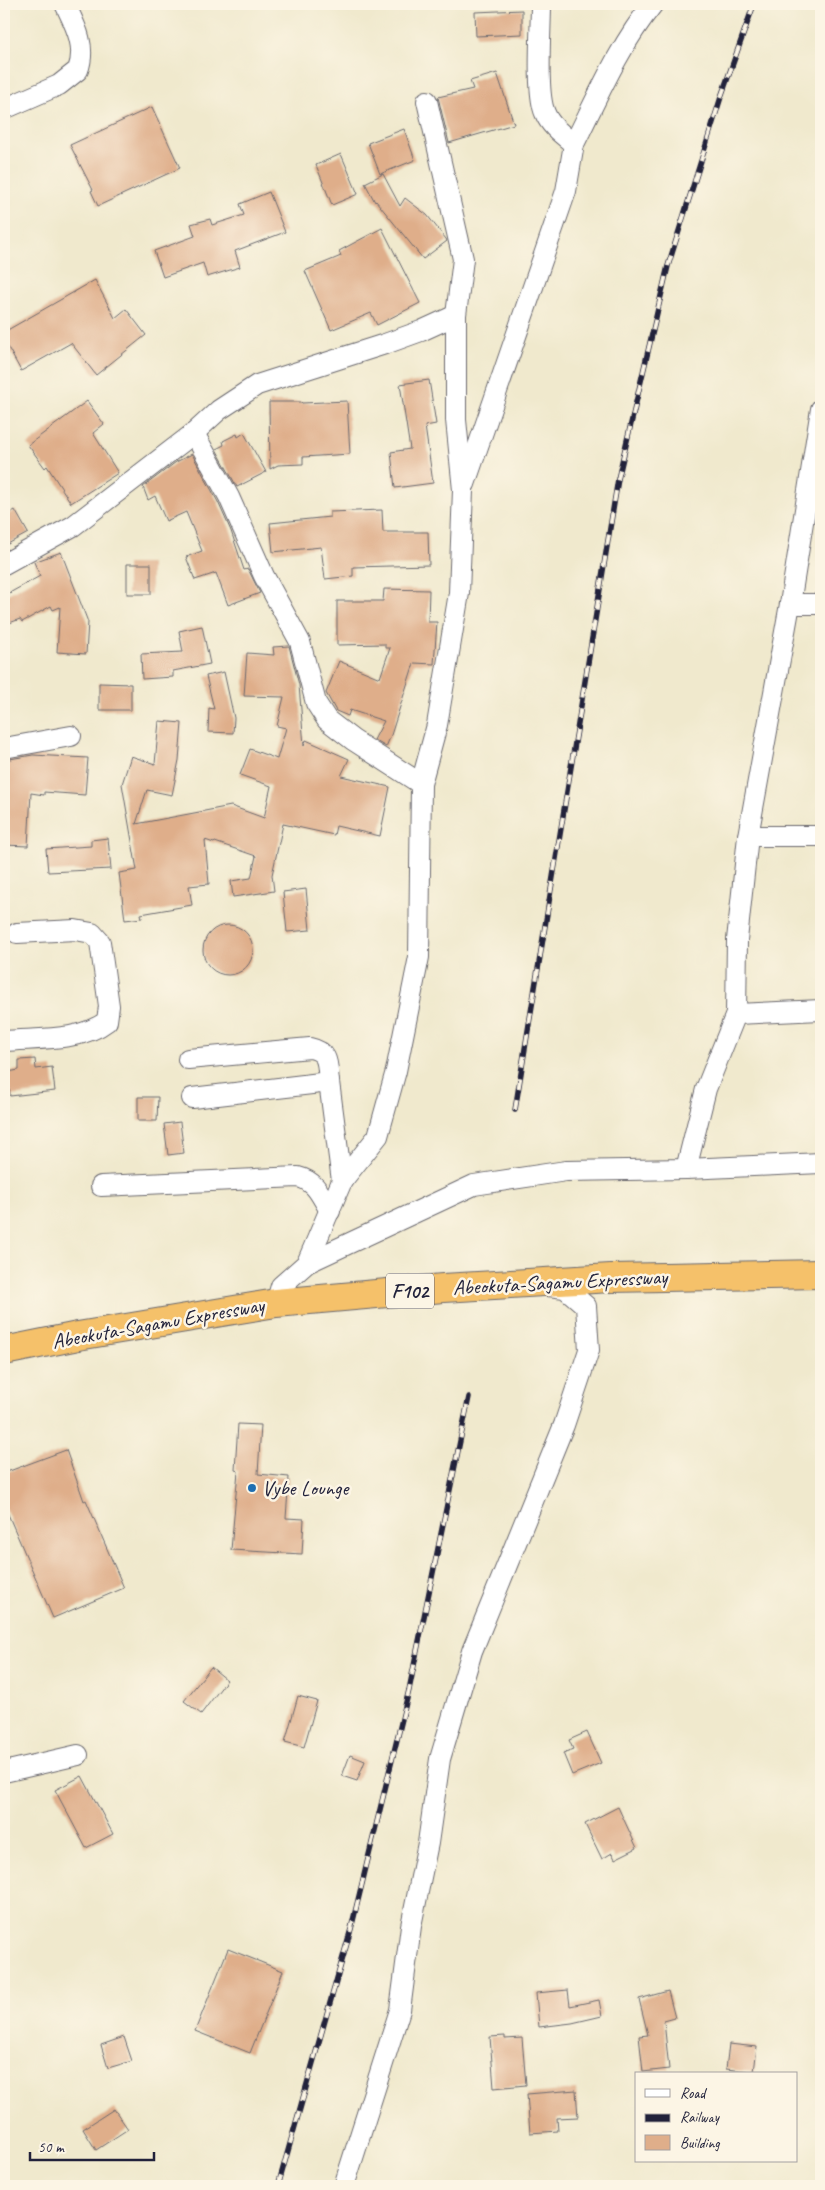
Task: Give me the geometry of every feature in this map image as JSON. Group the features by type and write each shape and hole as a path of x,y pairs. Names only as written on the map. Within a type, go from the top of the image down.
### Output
{"highway":[{"name":"Abeokuta-Sagamu Expressway","path":"4,1351 391,1274 609,1259 821,1256"},
{"name":"Abeokuta-Sagamu Expressway","path":"4,1332 145,1306 279,1295 611,1278 821,1274"}],"street":[{"path":"4,109 59,85 78,70 83,49 65,4"},
{"path":"541,4 540,97 545,113 555,128 574,144"},
{"path":"463,490 566,191 574,144 620,53 636,26 653,4"},
{"path":"279,1295 307,1263 342,1181 378,1136 396,1070 418,957 421,784 437,725 459,593 463,490 456,420 456,315 463,258 427,101"},
{"path":"4,564 73,526 194,433 219,410 257,385 385,344 421,331 456,315"},
{"path":"686,1169 706,1089 736,1014 737,940 748,836 790,604 821,410"},
{"path":"194,433 229,497 264,576 300,642 316,703 327,720 353,740 421,784"},
{"path":"790,604 821,604"},
{"path":"4,748 71,736"},
{"path":"748,836 821,836"},
{"path":"4,1041 78,1035 96,1030 107,1021 109,1006 100,942 92,933 75,930 16,933"},
{"path":"736,1014 821,1010"},
{"path":"188,1059 310,1048 320,1050 326,1057 342,1181"},
{"path":"192,1098 329,1082"},
{"path":"307,1263 474,1184 566,1171 686,1169 821,1163"},
{"path":"101,1186 298,1177 308,1180 315,1186 330,1211"},
{"path":"344,2186 400,2010 411,1926 428,1843 440,1760 472,1651 564,1425 589,1350 586,1306 565,1288 524,1283"},
{"path":"4,1772 78,1755"}],"building":[{"path":"522,10 522,34 476,36 475,12"},
{"path":"497,73 514,124 449,143 438,97 473,89 470,81"},
{"path":"152,107 180,168 98,206 91,191 93,190 70,145"},
{"path":"404,129 415,160 380,174 368,143"},
{"path":"341,154 358,194 332,205 316,165"},
{"path":"383,174 400,206 405,198 427,215 447,241 423,259 375,202 365,183"},
{"path":"269,192 285,232 235,251 240,267 207,277 203,263 163,277 154,251 195,236 191,224 210,219 212,225 244,215 240,204"},
{"path":"382,228 420,303 377,325 371,313 331,330 305,271 341,256 339,251"},
{"path":"95,280 115,318 126,309 146,335 96,375 71,343 21,371 4,340 4,332"},
{"path":"429,380 436,424 425,426 433,483 395,488 391,452 410,449 400,384"},
{"path":"87,401 104,424 93,433 118,473 71,503 47,466 45,468 28,445"},
{"path":"347,401 350,454 303,457 303,464 278,465 270,469 269,402"},
{"path":"244,433 266,472 237,487 216,449 224,445 223,441 237,434 238,437"},
{"path":"192,454 218,502 231,531 244,570 248,569 260,593 228,605 216,573 195,580 186,557 202,551 186,512 166,521 155,496 148,500 143,487 176,462"},
{"path":"15,510 28,533 4,546 4,517"},
{"path":"382,510 383,532 428,532 429,565 353,567 353,576 325,579 321,547 273,552 270,523 330,517 330,512"},
{"path":"61,552 88,622 86,654 57,652 60,607 53,610 51,606 22,622 20,619 4,625 4,596 40,576 34,562"},
{"path":"127,564 151,564 151,594 127,594"},
{"path":"384,589 429,590 428,622 437,622 434,664 414,663 386,747 374,740 384,721 350,710 348,716 336,711 326,693 339,661 380,678 390,648 385,648 385,644 337,645 337,601 383,601"},
{"path":"202,626 210,664 173,671 173,677 142,679 141,654 183,652 179,631"},
{"path":"289,646 299,685 304,746 306,740 349,759 341,776 390,787 380,836 336,826 334,835 283,824 272,875 274,891 233,897 231,881 251,878 256,856 205,840 209,884 189,886 192,905 141,914 142,918 125,920 119,873 137,870 122,784 131,756 155,764 159,721 182,723 179,760 172,795 147,790 136,824 231,806 264,818 271,786 240,775 250,749 277,759 286,728 277,726 284,697 244,696 247,653 274,655 273,647"},
{"path":"224,672 234,718 233,733 208,732 209,708 214,709 206,676"},
{"path":"99,683 131,684 131,710 99,710"},
{"path":"33,755 88,758 85,795 44,792 44,795 31,793 28,846 4,845 4,760"},
{"path":"108,838 111,869 48,872 46,849 91,846 91,840"},
{"path":"306,889 310,930 287,932 283,892"},
{"path":"223,925 233,925 246,932 253,945 253,955 246,968 233,975 223,975 214,971 207,964 203,955 203,945 207,936 214,929"},
{"path":"35,1059 36,1069 52,1067 55,1091 10,1096 8,1072 19,1070 19,1060"},
{"path":"138,1097 158,1097 157,1121 138,1121"},
{"path":"180,1122 184,1153 168,1155 164,1124"},
{"path":"238,1424 261,1425 258,1474 289,1477 286,1518 304,1519 302,1554 231,1550 238,1471 235,1470"},
{"path":"66,1450 84,1501 86,1500 124,1588 53,1618 4,1505 4,1473"},
{"path":"211,1667 227,1680 201,1714 184,1701"},
{"path":"298,1696 317,1701 304,1747 285,1742"},
{"path":"587,1732 601,1763 572,1775 563,1753 573,1749 569,1740"},
{"path":"350,1755 365,1761 357,1781 342,1776"},
{"path":"82,1776 113,1834 86,1848 55,1790"},
{"path":"618,1807 637,1848 615,1859 612,1853 602,1859 585,1824"},
{"path":"228,1949 283,1971 250,2053 195,2031"},
{"path":"568,1990 570,2006 599,2000 602,2016 572,2023 539,2027 536,1993"},
{"path":"668,1991 675,2018 664,2021 669,2069 643,2072 639,2036 648,2035 639,1999"},
{"path":"505,2036 505,2039 522,2038 526,2085 494,2088 490,2037"},
{"path":"124,2037 132,2061 108,2068 101,2045"},
{"path":"729,2044 757,2047 754,2072 726,2069"},
{"path":"576,2090 578,2117 557,2118 558,2131 530,2133 527,2094"},
{"path":"114,2109 128,2129 96,2150 83,2129"}],"railway":[{"path":"515,1110 618,479 668,266 721,97 754,4"},
{"path":"278,2186 351,1929 409,1690 469,1397"}],"place":[{"name":"Vybe Lounge","path":"252,1488"}]}
